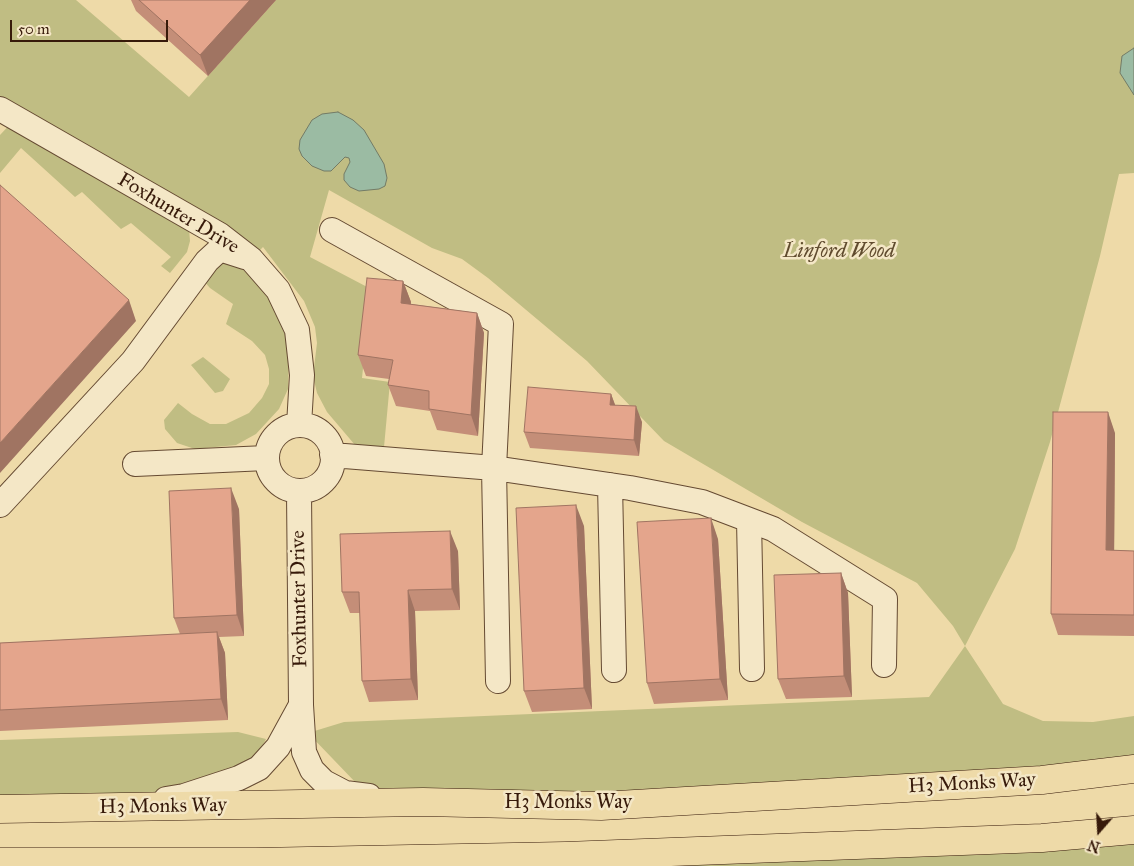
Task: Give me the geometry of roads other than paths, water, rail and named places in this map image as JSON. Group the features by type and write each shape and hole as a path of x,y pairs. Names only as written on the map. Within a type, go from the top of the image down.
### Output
{"main road":[{"name":"H3 Monks Way","path":"0,809 423,802 601,806 1042,780 1134,769"},
{"path":"0,862 237,863 565,856 1042,838 1134,830"}],"street":[{"name":"Foxhunter Drive","path":"2,114 220,236 251,259 278,290 297,330 302,375 299,425"},
{"path":"332,230 502,324 494,468 498,681"},
{"path":"0,505 133,362 193,279 220,249 251,259"},
{"path":"299,425 313,428 327,438 332,455 332,467 324,481 310,490 299,493 278,484 269,472 266,458 270,443 279,432 299,425"},
{"path":"332,455 494,468 610,485 702,502 772,529 885,600 884,665"},
{"path":"135,464 266,458"},
{"path":"610,485 614,670"},
{"name":"Foxhunter Drive","path":"299,493 301,705 304,752 312,770 324,782 345,793 423,802"},
{"path":"749,520 752,670"},
{"name":"Foxhunter Drive","path":"105,808 184,796 239,778 259,768 278,747 301,705"}],"park label":[{"name":"Linford Wood","path":"839,252"}]}
